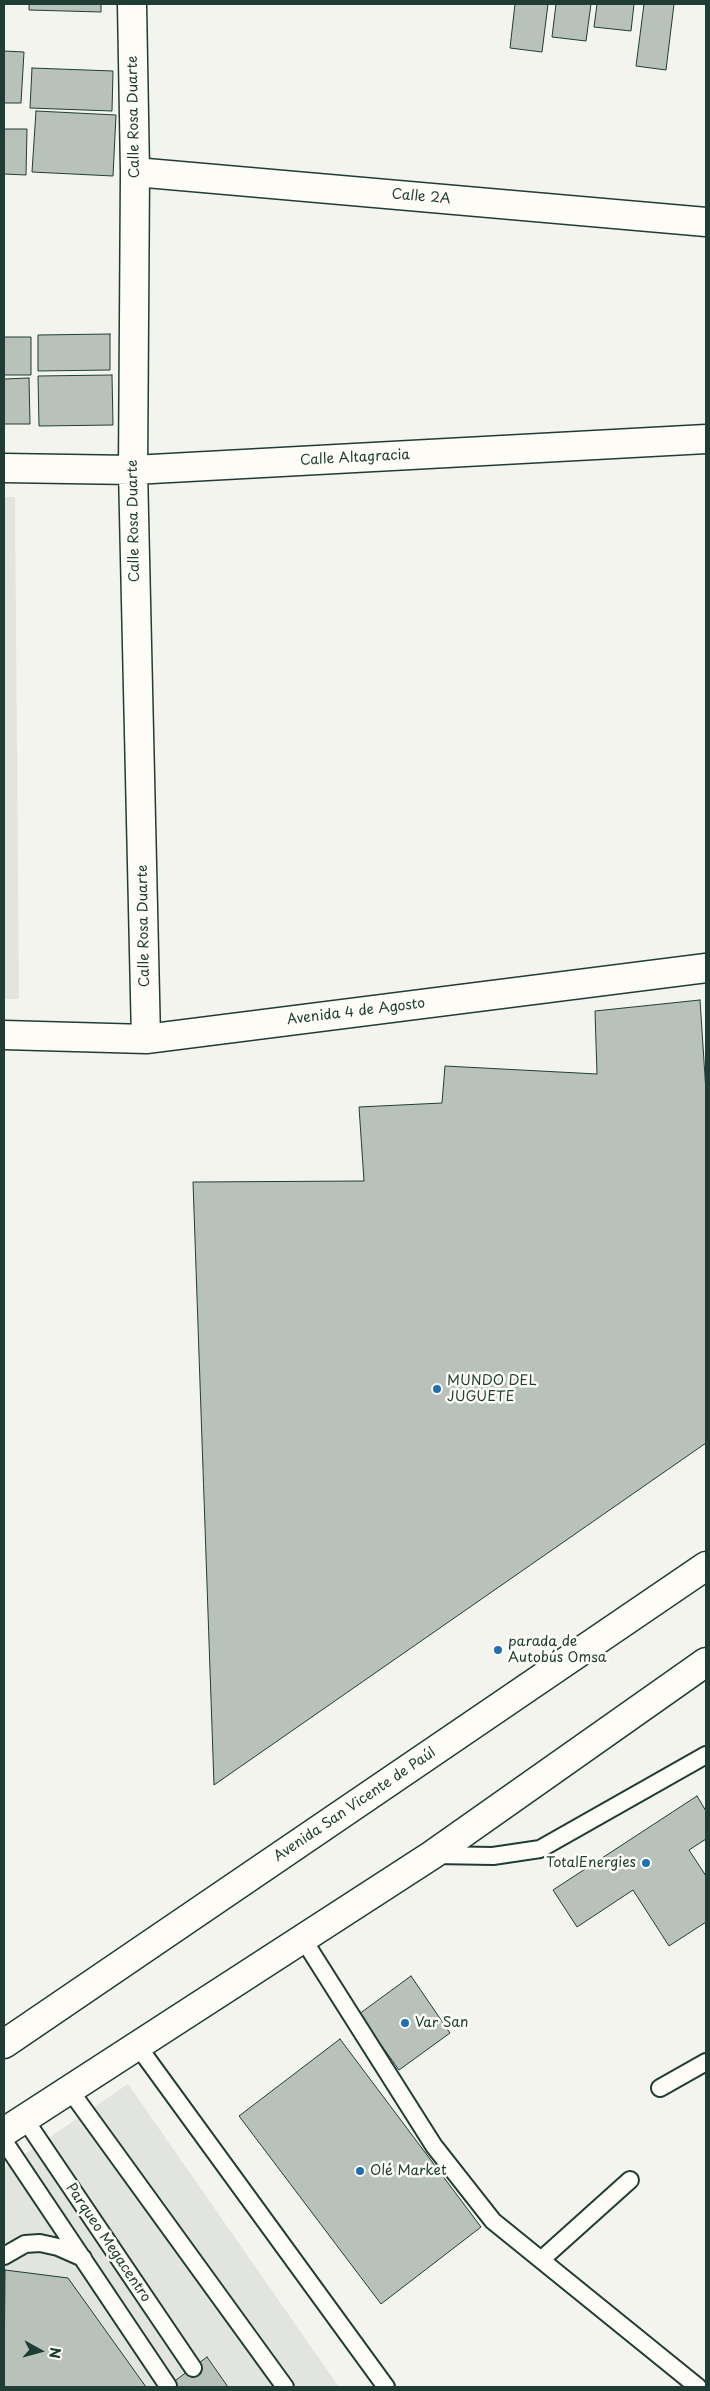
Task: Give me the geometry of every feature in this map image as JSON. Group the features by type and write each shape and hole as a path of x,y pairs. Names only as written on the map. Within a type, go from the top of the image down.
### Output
{"street":[{"name":"Calle Rosa Duarte","path":"132,4 135,172 133,470 146,1039"},
{"name":"Calle 2A","path":"135,172 706,222"},
{"name":"Calle Altagracia","path":"4,468 133,470 706,439"},
{"name":"Avenida 4 de Agosto","path":"4,1034 146,1039 706,968"},
{"name":"Avenida San Vicente de Paúl","path":"4,2044 706,1566"},
{"path":"14,2125 432,1855 706,1669"}],"lane":[{"path":"432,1855 493,1856 540,1849 706,1755"},
{"path":"303,1939 434,2146 493,2221 698,2387"},
{"path":"137,2045 386,2387"},
{"path":"660,2088 706,2062"},
{"path":"69,2089 285,2387"},
{"name":"Parqueo Megacentro","path":"14,2125 193,2368"},
{"name":"Parqueo Megacentro","path":"4,2141 168,2386"},
{"path":"542,2259 630,2180"},
{"path":"4,2256 25,2244 40,2243 58,2247 84,2259"}],"shaded area":[{"path":"4,497 15,497 19,999 4,999"},
{"path":"128,2084 339,2387 4,2387 4,2168"}],"building":[{"path":"29,4 101,4 101,12 29,10"},
{"path":"515,4 548,4 542,52 510,48"},
{"path":"556,4 591,4 586,41 552,37"},
{"path":"597,4 634,4 631,31 594,27"},
{"path":"644,4 674,4 666,70 636,66"},
{"path":"4,51 24,52 21,103 4,103"},
{"path":"32,68 113,71 112,111 30,108"},
{"path":"36,111 116,115 113,176 32,172"},
{"path":"4,129 27,129 26,175 4,174"},
{"path":"110,334 110,370 38,371 38,335"},
{"path":"4,337 31,337 31,375 4,375"},
{"path":"112,375 113,425 39,426 38,376"},
{"path":"29,378 30,424 4,424 4,379"},
{"path":"700,1000 706,1092 706,1443 214,1785 193,1182 364,1181 359,1107 442,1103 445,1066 597,1074 595,1011"},
{"name":"TotalEnergies","path":"697,1796 706,1811 706,1839 689,1850 706,1876 706,1922 669,1946 633,1890 577,1927 553,1890"},
{"name":"Var San","path":"411,1976 450,2033 399,2070 359,2014"},
{"name":"Olé Market","path":"340,2039 481,2227 381,2304 239,2116"},
{"path":"5,2270 68,2278 146,2387 4,2387"},
{"path":"207,2357 228,2387 166,2387 168,2386"}],"place":[{"name":"MUNDO DEL JUGUETE","path":"437,1389"},
{"name":"parada de Autobús Omsa","path":"498,1650"},
{"name":"TotalEnergies","path":"646,1863"},
{"name":"Var San","path":"405,2023"},
{"name":"Olé Market","path":"360,2171"}]}
